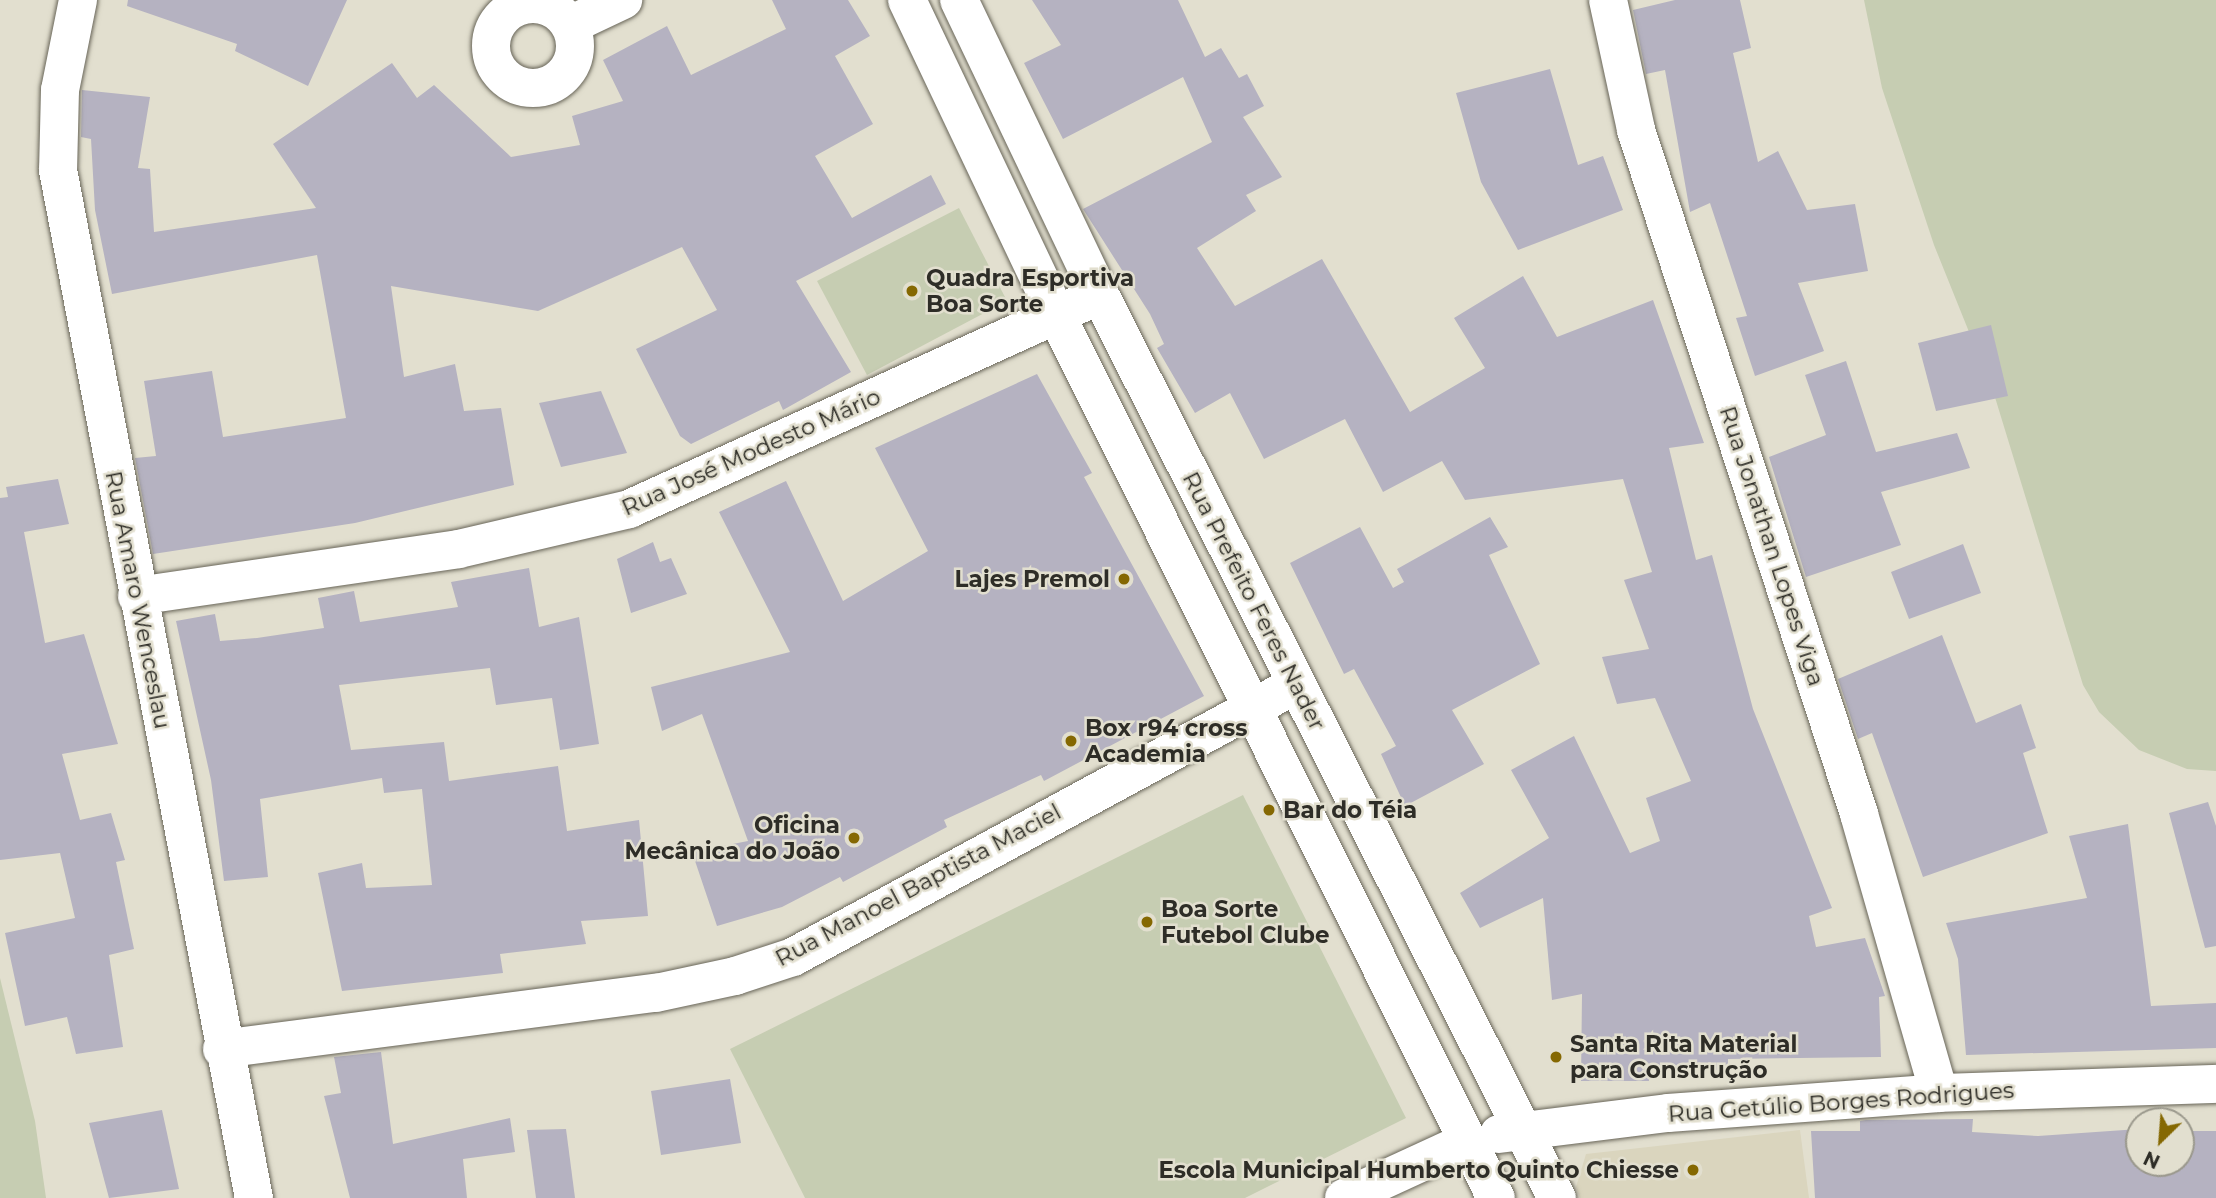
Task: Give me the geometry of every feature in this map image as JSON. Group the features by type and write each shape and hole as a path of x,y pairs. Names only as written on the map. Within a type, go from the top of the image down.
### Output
{"street":[{"name":"Rua Amaro Wenceslau","path":"78,0 60,90 58,170 222,1049 254,1198"},
{"path":"570,25 623,0"},
{"path":"907,0 1056,314 1496,1198"},
{"name":"Rua Prefeito Feres Nader","path":"959,0 1100,295 1557,1198"},
{"name":"Rua Jonathan Lopes Viga","path":"1608,0 1636,130 1859,814 1939,1093"},
{"name":"Rua José Modesto Mário","path":"137,596 459,549 629,509 1100,295"},
{"name":"Rua Manoel Baptista Maciel","path":"222,1049 656,993 747,972 793,957 1250,704 1297,684"},
{"name":"Rua Getúlio Borges Rodrigues","path":"1345,1198 1468,1141 1522,1129 1939,1093 2216,1084"}],"shaded area":[{"name":"Escola Municipal Humberto Quinto Chiesse","path":"1800,1130 1809,1198 1580,1198 1576,1187 1586,1154"}],"green space":[{"path":"1864,0 2216,0 2216,771 2187,769 2139,750 2099,712 2083,685 1994,394 1934,245 1882,88"},
{"name":"Quadra Esportiva Boa Sorte","path":"959,208 1007,301 867,375 817,281"},
{"name":"Boa Sorte Futebol Clube","path":"1243,795 1406,1118 1245,1198 805,1198 730,1049"},
{"path":"0,978 35,1121 46,1198 0,1198"}],"building":[{"path":"128,0 347,0 308,86 235,51 237,44 127,6"},
{"path":"772,0 848,0 870,36 835,56 873,124 815,156 852,218 931,175 946,204 796,281 851,372 783,410 779,401 691,444 680,436 636,349 717,310 682,247 538,311 391,286 404,377 455,364 464,411 501,408 514,485 355,523 153,554 135,458 156,456 144,381 212,371 223,437 346,418 317,255 112,294 95,210 91,139 81,137 82,90 150,97 138,168 150,169 154,232 316,208 273,144 392,63 417,98 434,85 511,157 580,145 572,116 623,101 603,60 667,26 691,75 786,29"},
{"path":"1032,0 1178,0 1205,57 1221,48 1239,78 1247,74 1264,106 1243,117 1282,177 1246,195 1256,211 1197,248 1235,306 1322,259 1410,412 1485,368 1454,318 1523,276 1557,337 1653,300 1704,443 1669,448 1696,560 1712,555 1753,709 1832,908 1809,916 1816,947 1865,938 1885,996 1879,997 1881,1057 1728,1059 1728,1070 1648,1069 1649,1081 1581,1081 1582,994 1552,1000 1543,898 1480,928 1460,893 1549,838 1511,770 1574,736 1630,853 1660,841 1646,798 1691,781 1655,698 1617,704 1602,657 1649,649 1624,580 1652,572 1623,479 1465,500 1442,461 1383,492 1345,419 1264,459 1230,393 1195,413 1157,348 1164,344 1150,314 1083,209 1212,142 1183,77 1063,139 1024,63 1061,45"},
{"path":"1675,0 1740,0 1751,48 1733,53 1758,162 1778,151 1807,210 1855,204 1868,271 1798,283 1824,351 1755,376 1736,318 1747,316 1710,203 1690,212 1665,70 1646,74 1633,10"},
{"path":"1550,69 1578,165 1603,156 1623,210 1518,250 1481,182 1456,93"},
{"path":"1991,325 2008,396 1936,411 1918,343"},
{"path":"1846,361 1876,452 1957,433 1970,468 1881,492 1901,545 1806,577 1769,457 1826,435 1805,375"},
{"path":"1037,374 1092,473 1084,477 1204,696 1044,781 1041,775 944,820 947,827 843,882 840,877 782,907 717,926 692,852 748,841 702,714 662,731 651,687 790,652 719,512 786,481 843,601 928,551 875,448"},
{"path":"601,391 627,453 561,467 539,403"},
{"path":"58,479 69,524 24,532 45,643 84,634 118,744 62,754 80,820 111,813 125,860 116,862 134,949 109,955 123,1047 76,1054 67,1017 25,1026 5,933 75,918 60,853 0,860 0,498 8,497 6,487"},
{"path":"1490,517 1508,547 1489,555 1540,664 1452,710 1484,764 1405,806 1381,754 1396,746 1354,669 1344,674 1290,563 1360,527 1393,588 1404,582 1397,569"},
{"path":"653,542 660,562 671,558 687,594 631,613 617,559"},
{"path":"1963,544 1981,593 1909,619 1891,572"},
{"path":"529,568 539,627 579,617 599,744 560,750 552,698 496,705 490,668 339,685 351,750 444,742 449,781 558,766 567,831 639,820 648,916 581,921 586,944 500,954 503,973 342,991 318,873 362,863 366,888 432,885 422,789 384,793 382,778 260,799 268,877 224,881 211,780 176,621 215,614 220,641 324,628 318,598 354,591 360,622 458,607 451,582"},
{"path":"1942,635 1976,723 2021,704 2036,748 2023,753 2048,833 1923,877 1872,733 1858,739 1838,679"},
{"path":"2208,802 2216,826 2216,946 2205,948 2169,813"},
{"path":"2128,824 2151,1006 2216,1003 2216,1048 1966,1055 1958,959 1946,923 2087,898 2069,836"},
{"path":"381,1052 393,1144 510,1118 515,1152 463,1159 467,1198 350,1198 324,1096 341,1093 334,1057"},
{"path":"730,1079 741,1143 661,1155 651,1091"},
{"path":"162,1110 179,1189 109,1198 89,1123"},
{"path":"1973,1119 1972,1132 2038,1136 2125,1130 2125,1177 2195,1177 2195,1131 2216,1131 2216,1198 1815,1198 1811,1131 1860,1131 1860,1121"},
{"path":"566,1129 575,1198 536,1198 527,1130"}],"place":[{"name":"Quadra Esportiva Boa Sorte","path":"912,291"},
{"name":"Lajes Premol","path":"1124,579"},
{"name":"Box r94 cross Academia","path":"1071,741"},
{"name":"Bar do Téia","path":"1269,810"},
{"name":"Oficina Mecânica do João","path":"854,838"},
{"name":"Boa Sorte Futebol Clube","path":"1147,922"},
{"name":"Santa Rita Material para Construção","path":"1556,1057"},
{"name":"Escola Municipal Humberto Quinto Chiesse","path":"1693,1170"}]}
